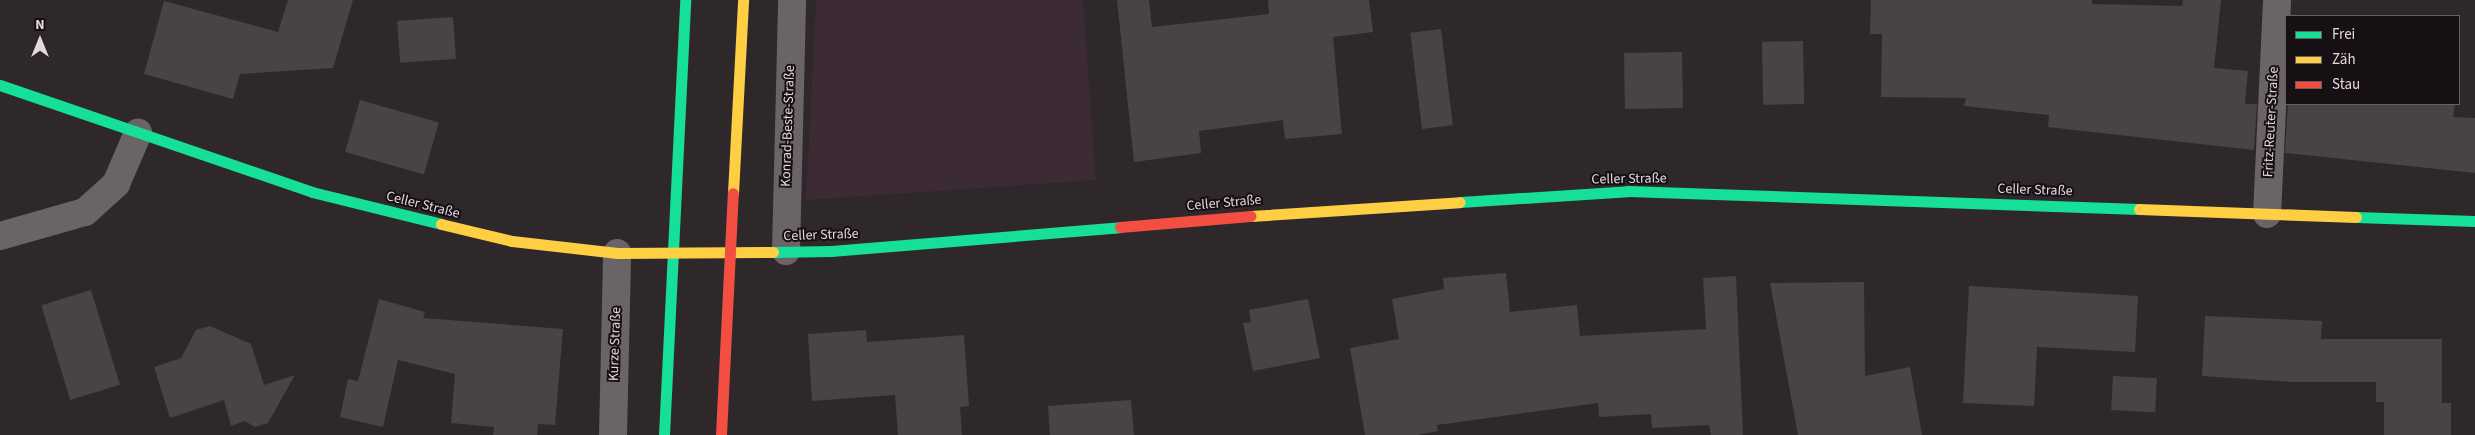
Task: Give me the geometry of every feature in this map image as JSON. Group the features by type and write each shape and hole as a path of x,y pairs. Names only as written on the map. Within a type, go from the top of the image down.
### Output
{"main road":[{"path":"664,435 685,0"},
{"path":"721,435 743,0"},
{"name":"Celler Straße","path":"0,85 312,192 512,242 617,252 786,251 928,244 1328,210 1628,192 2475,221"}],"street":[{"name":"Konrad-Beste-Straße","path":"786,251 792,0"},
{"name":"Fritz-Reuter-Straße","path":"2268,214 2277,0"},
{"path":"0,236 85,212 116,184 138,133"},
{"name":"Kurze Straße","path":"613,435 617,252"}],"shaded area":[{"path":"816,0 1083,0 1096,180 806,200"}],"building":[{"path":"288,0 353,0 333,68 240,74 233,99 144,74 164,1 278,32"},
{"path":"1117,0 1149,0 1152,27 1269,14 1268,0 1369,0 1373,32 1333,37 1342,134 1285,139 1283,120 1199,131 1201,153 1134,162"},
{"path":"1871,0 2092,0 2092,4 2182,6 2183,0 2221,0 2214,68 2248,71 2245,104 2257,104 2254,150 2048,127 2049,115 1964,106 1966,98 1881,97 1882,34 1870,34"},
{"path":"453,17 456,59 400,63 397,21"},
{"path":"1441,29 1453,125 1422,129 1410,33"},
{"path":"1803,41 1804,104 1763,105 1762,42"},
{"path":"1682,52 1683,108 1625,109 1624,53"},
{"path":"360,100 439,123 424,175 345,152"},
{"path":"2288,105 2455,105 2453,117 2475,118 2475,173 2285,153"},
{"path":"1506,273 1510,312 1577,305 1580,336 1706,329 1703,278 1736,276 1743,435 1711,435 1709,425 1652,428 1651,414 1599,417 1598,403 1437,425 1438,431 1417,435 1365,435 1350,348 1399,339 1392,299 1444,289 1443,278"},
{"path":"1864,282 1865,376 1910,367 1922,435 1798,435 1770,283"},
{"path":"1969,286 2138,296 2135,352 2037,347 2034,406 1963,403"},
{"path":"91,290 120,385 70,400 41,305"},
{"path":"379,299 425,312 423,318 563,329 555,425 538,424 537,435 493,435 494,427 451,423 455,374 398,360 383,427 340,417 348,379 358,381"},
{"path":"1308,299 1320,358 1253,371 1243,323 1251,322 1249,310"},
{"path":"2205,316 2322,321 2321,339 2442,339 2442,403 2451,403 2451,435 2384,435 2384,402 2376,402 2376,382 2291,382 2202,376"},
{"path":"210,326 251,344 264,385 295,375 268,423 255,427 245,421 231,426 224,400 170,418 154,367 181,358 196,330"},
{"path":"866,330 867,342 964,335 969,406 960,407 962,435 898,435 895,395 812,401 808,334"},
{"path":"2113,376 2157,378 2155,412 2111,410"},
{"path":"1131,400 1134,435 1050,435 1048,406"}],"traffic: fast":[{"path":"664,435 685,0"},
{"path":"0,85 312,192 441,224"},
{"path":"1460,202 1628,191 2139,209"},
{"path":"2356,217 2475,221"},
{"path":"773,252 831,251 1120,227"}],"traffic: slow":[{"path":"733,193 743,0"},
{"path":"1251,216 1460,202"},
{"path":"2139,209 2356,217"},
{"path":"441,224 512,241 617,253 773,252"}],"traffic: jam":[{"path":"721,435 733,193"},
{"path":"1120,227 1251,216"}]}
